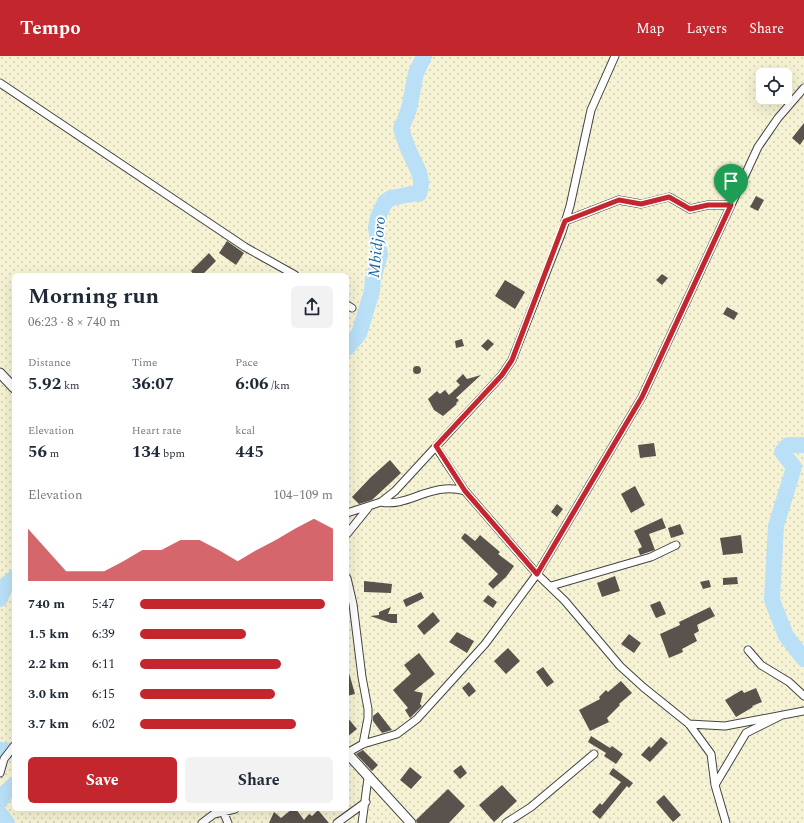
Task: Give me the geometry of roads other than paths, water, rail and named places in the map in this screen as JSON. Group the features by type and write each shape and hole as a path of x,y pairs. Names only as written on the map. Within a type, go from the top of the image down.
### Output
{"street":[{"path":"349,513 368,508 381,502 395,491 502,375 512,360 565,221 591,110 615,56"},
{"path":"0,83 245,246 292,273"},
{"path":"349,757 363,744 397,734 417,719 485,644 537,574 642,397 758,146 778,118 804,88"},
{"path":"565,221 620,200 641,204 669,197 690,209 708,205 731,205"},
{"path":"0,373 12,386"},
{"path":"436,446 465,491 537,574 551,586 620,666 643,687 689,724 711,754 715,785 726,823"},
{"path":"381,502 392,502 447,487 465,491"},
{"path":"349,532 368,508"},
{"path":"551,586 651,557 676,544"},
{"path":"349,587 353,604 362,677 368,709 368,718 363,744"},
{"path":"748,650 761,665 789,682 804,696"},
{"path":"689,724 725,726 804,711"},
{"path":"715,785 746,733 783,714"},
{"path":"0,773 4,759 12,749"},
{"path":"506,823 531,806 594,754"},
{"path":"349,759 411,823"},
{"path":"362,823 368,778"},
{"path":"337,823 366,802"},
{"path":"202,823 208,817 221,811"},
{"path":"223,811 228,823"}],"waterway":[{"name":"Mbidjoro","path":"349,346 359,334 372,291 373,279 380,255 376,227 378,217 385,202 391,198 417,193 419,194 421,188 419,173 407,147 401,129 409,109 416,73 424,56"},
{"path":"804,445 788,445 782,452 794,467 776,526 772,600 786,636 804,659"},
{"name":"Mbidjoro","path":"0,599 5,586 12,580"},
{"name":"Mbidjoro","path":"0,750 12,751"},
{"name":"Mbidjoro","path":"0,801 6,792 12,787"},
{"name":"Mbidjoro","path":"0,814 7,823"}]}
